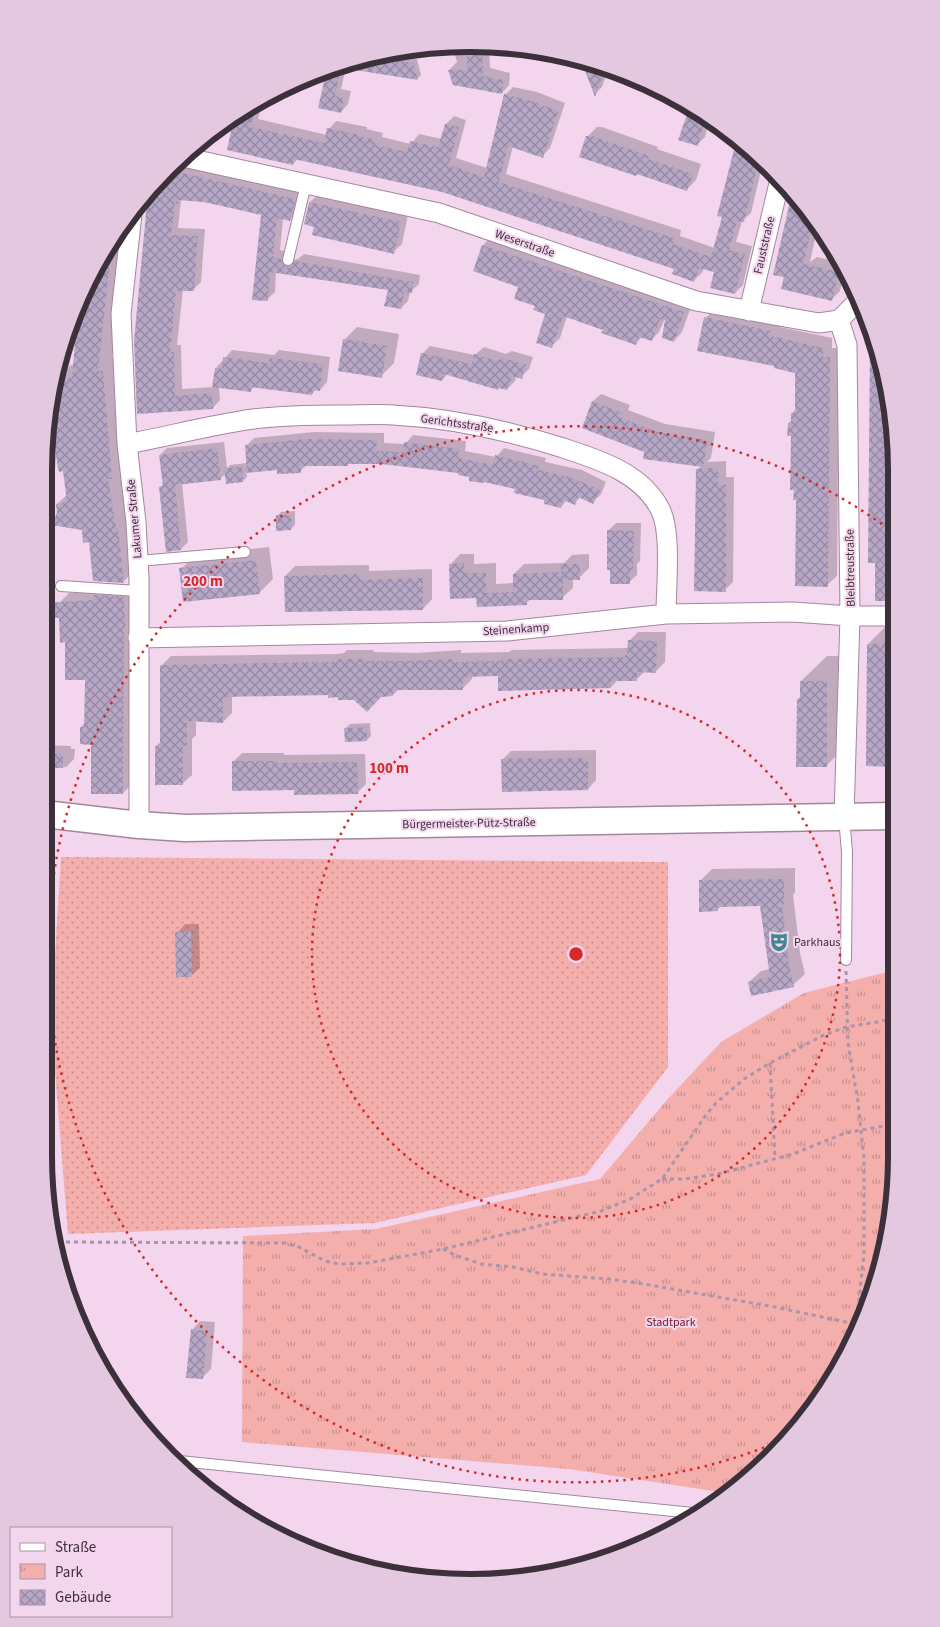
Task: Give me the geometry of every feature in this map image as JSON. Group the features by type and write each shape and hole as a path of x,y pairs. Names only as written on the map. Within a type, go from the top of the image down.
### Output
{"main road":[{"name":"Bürgermeister-Pütz-Straße","path":"52,815 139,825 185,828 888,816"}],"street":[{"name":"Weserstraße","path":"192,159 439,213 696,301 819,323 839,320"},
{"name":"Fauststraße","path":"749,311 778,188"},
{"name":"Lakumer Straße","path":"130,228 121,314 127,444 136,522 138,562 139,825"},
{"path":"839,320 854,305"},
{"name":"Bleibtreustraße","path":"839,320 847,344 850,616 844,817"},
{"name":"Gerichtsstraße","path":"127,444 253,419 298,415 393,415 450,421 503,430 587,456 619,470 638,482 651,494 661,510 666,528 667,544 666,614"},
{"name":"Steinenkamp","path":"138,638 507,631 666,614 793,612 850,616 888,616"}],"lane":[{"path":"288,260 306,184"},
{"path":"138,562 245,552"},
{"path":"61,586 138,591"},
{"path":"844,817 847,852 846,960"},
{"path":"185,1462 689,1513"}],"path":[{"path":"846,960 846,1027 864,1158 864,1254 860,1307"},
{"path":"62,1242 285,1243 326,1262 345,1264 368,1263 443,1249 601,1211 630,1199 662,1179 696,1128 716,1103 744,1079 824,1035 846,1027 888,1020"},
{"path":"770,1063 775,1158"},
{"path":"662,1179 696,1178 793,1154 845,1133 888,1125"},
{"path":"443,1249 481,1264 526,1269 542,1274 609,1278 775,1307 853,1324"}],"green space":[{"path":"61,857 668,862 668,1067 586,1175 375,1223 68,1234 52,1034"},
{"name":"Stadtpark","path":"887,972 887,1184 879,1238 865,1291 856,1317 844,1342 832,1366 817,1389 784,1432 745,1471 724,1488 719,1492 569,1469 242,1442 243,1236 376,1229 600,1179 666,1101 721,1042 804,993"}],"building":[{"path":"467,52 482,52 483,76 503,80 502,94 453,85 448,70 468,70"},
{"path":"396,60 413,63 418,80 353,70"},
{"path":"584,69 603,75 595,97"},
{"path":"339,74 335,96 344,99 341,113 318,108 325,79"},
{"path":"504,94 528,100 558,111 543,158 508,146 499,182 674,238 673,244 711,257 722,217 717,216 735,148 757,167 744,222 737,221 729,250 745,254 735,294 710,288 714,272 699,268 694,282 672,274 674,269 442,192 294,159 293,165 227,150 232,128 254,112 251,127 324,143 327,128 360,135 376,140 375,145 407,152 410,141 438,147 445,124 459,127 449,165 484,177"},
{"path":"687,113 703,124 698,146 678,140"},
{"path":"586,136 592,136 649,156 648,159 693,174 687,191 579,157"},
{"path":"178,172 295,199 290,221 277,218 273,257 281,259 286,267 295,261 413,282 412,293 390,291 404,293 401,309 384,306 388,290 270,272 268,301 252,300 261,215 204,202 178,200 178,204 175,203 171,235 198,236 194,291 176,291 170,352 174,352 175,396 212,393 213,409 137,414 134,341 147,207"},
{"path":"309,202 401,222 394,254 312,235 314,227 304,224"},
{"path":"790,202 811,230 803,264 837,272 839,274 832,301 781,289 784,277 773,275"},
{"path":"482,245 684,312 674,342 662,338 665,320 660,319 652,341 639,337 636,345 601,333 603,330 563,316 552,348 536,343 545,314 533,310 535,306 514,299 518,287 473,271"},
{"path":"110,257 98,371 103,371 112,479 108,479 116,528 118,528 124,583 93,581 89,542 83,543 82,530 52,525 57,513 56,504 67,502 63,471 59,472 57,463 54,436 63,379 72,378 76,334 84,310"},
{"path":"704,317 771,331 771,336 823,348 823,357 830,357 828,587 795,586 796,500 793,500 794,490 790,490 791,436 787,436 788,423 791,422 791,413 795,413 795,373 774,368 774,366 697,351"},
{"path":"343,339 387,346 382,378 338,371"},
{"path":"870,352 879,389 887,443 888,601 875,601 875,563 868,563"},
{"path":"421,353 472,364 474,354 497,361 503,358 526,365 522,379 512,376 507,390 498,388 498,390 444,374 442,381 416,375"},
{"path":"223,357 269,363 270,358 323,364 320,391 313,390 312,395 251,387 251,392 212,387 215,368 222,369"},
{"path":"592,401 623,413 621,418 657,432 708,440 703,467 643,459 644,452 582,428"},
{"path":"306,439 377,440 376,451 403,452 404,442 459,449 458,458 493,465 495,455 539,466 538,470 573,478 600,490 593,504 578,497 575,505 563,500 561,508 544,504 544,500 514,493 515,489 484,482 469,481 469,477 458,475 458,473 381,464 301,466 301,473 277,474 277,470 247,473 245,445"},
{"path":"217,448 221,480 175,485 181,550 166,552 159,487 163,486 159,455"},
{"path":"242,466 243,482 226,484 224,469"},
{"path":"718,468 718,484 726,485 726,592 694,591 696,469"},
{"path":"276,515 291,515 291,530 276,531"},
{"path":"607,530 634,531 633,570 630,570 630,584 610,584 610,570 607,570"},
{"path":"256,560 260,594 183,602 179,568"},
{"path":"464,563 464,573 486,573 486,593 513,592 513,574 561,572 561,564 580,564 580,580 563,580 563,600 527,600 527,605 477,607 476,598 450,599 449,564"},
{"path":"360,574 360,580 423,578 423,610 285,612 284,576"},
{"path":"94,595 124,597 123,794 91,794 91,745 80,744 80,727 84,727 85,680 65,680 65,642 60,643 59,618 52,618 52,603 94,600"},
{"path":"628,640 657,641 656,673 637,672 637,681 611,681 611,688 498,691 498,676 463,677 463,690 393,690 393,696 381,697 367,712 354,700 338,700 338,697 328,698 328,695 223,697 223,723 187,721 187,745 183,746 183,785 155,785 155,746 160,746 160,665 336,662 336,659 405,661 452,659 452,662 501,661 501,659 625,657 627,655"},
{"path":"888,643 888,767 866,766 867,644"},
{"path":"800,681 827,681 827,767 796,767 797,699 800,699"},
{"path":"367,727 367,741 345,742 344,728"},
{"path":"52,753 63,754 63,768 52,768"},
{"path":"588,758 588,790 502,792 501,759"},
{"path":"232,761 275,761 275,763 357,762 358,794 294,795 294,790 232,791"},
{"name":"Parkhaus","path":"784,879 784,905 782,905 789,965 794,987 751,996 748,982 770,977 760,906 718,907 718,911 699,912 699,880"},
{"path":"175,932 191,932 192,977 176,977"},
{"path":"191,1329 207,1331 203,1379 186,1378"}],"place":[{"name":"Parkhaus","path":"779,942"}]}
